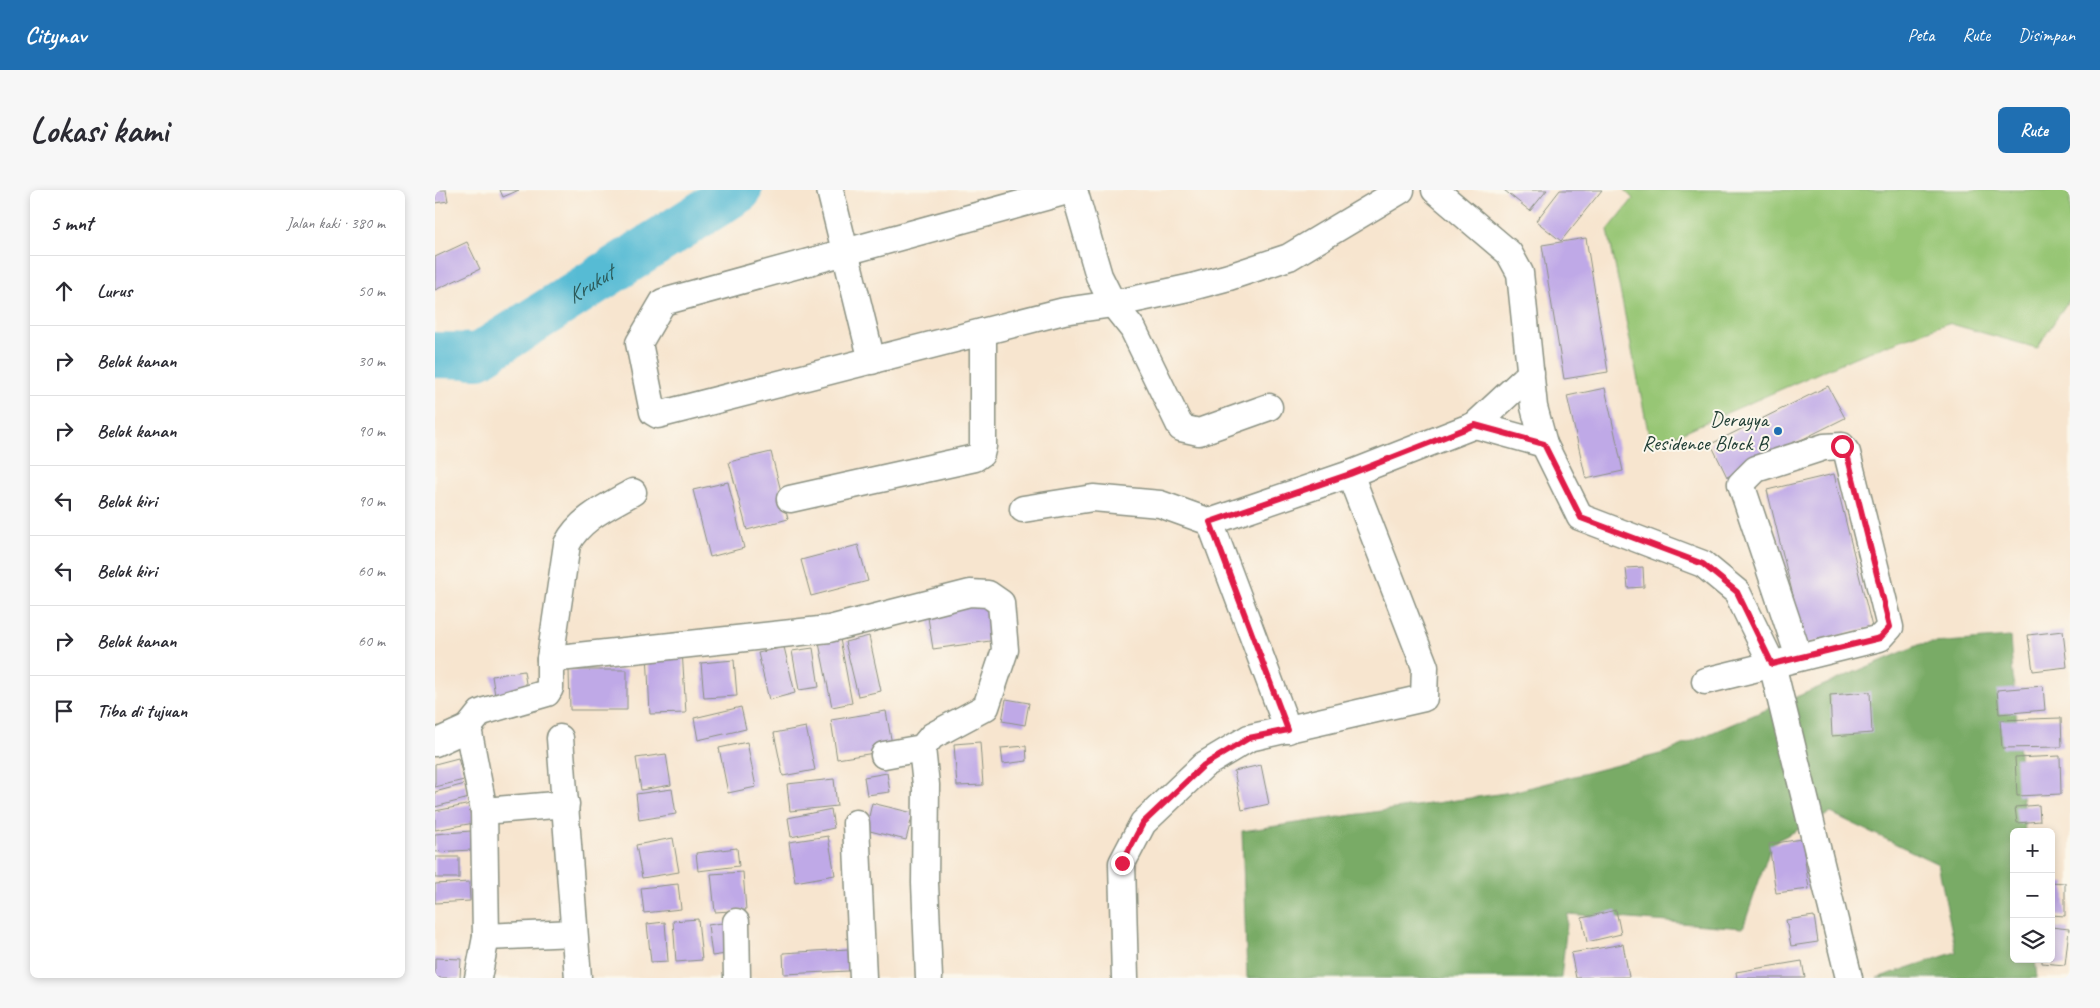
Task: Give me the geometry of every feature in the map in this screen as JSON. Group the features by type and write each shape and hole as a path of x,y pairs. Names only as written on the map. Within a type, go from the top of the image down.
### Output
{"street":[{"path":"830,190 872,361"},
{"path":"1269,407 1199,432 1181,428 1133,329 1113,304 1099,276 1072,190 663,302 639,343 653,412 658,415 1064,311 1113,304 1229,277 1289,257 1401,190"},
{"path":"1435,190 1509,253 1520,273 1535,407 1544,444 1581,518 1703,564 1737,592 1772,664 1849,978"},
{"path":"790,499 975,458 981,454 983,446 983,332"},
{"path":"1023,509 1093,498 1160,504 1210,522 1350,474 1475,425 1531,374"},
{"path":"1475,425 1544,444"},
{"path":"1705,681 1880,638 1890,627 1847,454 1842,446 1824,447 1756,469 1741,484 1799,657"},
{"path":"1125,978 1122,863 1143,823 1204,765 1249,738 1424,698 1425,667 1350,474"},
{"path":"435,743 469,728 485,711 547,693 550,688 550,659 567,544 573,532 585,521 633,492"},
{"path":"1210,522 1288,730"},
{"path":"550,659 829,630 970,593 988,594 1001,603 1005,650 986,707 932,736 922,748 884,755"},
{"path":"469,728 484,811 485,937 478,978"},
{"path":"560,738 578,978"},
{"path":"922,748 926,785 925,883 929,978"},
{"path":"484,811 566,804"},
{"path":"856,823 863,978"},
{"path":"736,922 737,978"},
{"path":"485,937 574,933"}],"green space":[{"path":"1625,190 2070,190 2070,298 2037,348 1948,323 1855,357 1651,446 1608,230 1633,199"},
{"path":"2010,637 2025,828 2010,828 2010,963 2035,963 2037,978 1877,978 1956,952 1938,864 1831,813 1772,843 1743,928 1568,914 1561,978 1247,978 1242,831 1512,792 1664,753 1921,644"}],"building":[{"path":"435,190 446,190 448,201 435,203"},
{"path":"500,190 519,190 503,197"},
{"path":"1504,190 1547,190 1530,211"},
{"path":"1560,190 1602,190 1561,241 1536,221"},
{"path":"1586,238 1608,372 1564,379 1542,245"},
{"path":"467,242 480,269 435,290 435,257"},
{"name":"Derayya Residence Block B","path":"1828,386 1845,418 1727,477 1711,444"},
{"path":"1605,388 1623,471 1586,479 1567,396"},
{"path":"771,452 788,519 747,530 729,462"},
{"path":"1834,474 1872,627 1805,644 1767,490"},
{"path":"728,482 744,548 710,557 693,490"},
{"path":"858,545 868,581 811,596 801,560"},
{"path":"1643,567 1644,587 1628,588 1626,568"},
{"path":"991,602 997,640 933,649 927,611"},
{"path":"2063,631 2067,667 2033,671 2028,635"},
{"path":"869,636 881,691 858,696 845,642"},
{"path":"840,639 852,703 832,707 819,643"},
{"path":"784,647 795,693 769,700 758,653"},
{"path":"813,648 819,687 799,690 792,651"},
{"path":"682,650 686,713 650,714 647,652"},
{"path":"734,660 737,696 704,698 701,663"},
{"path":"569,670 627,670 627,710 570,710"},
{"path":"524,671 528,696 496,702 492,676"},
{"path":"2043,686 2045,710 1999,714 1997,690"},
{"path":"1870,692 1872,733 1832,736 1830,695"},
{"path":"1006,699 1029,703 1025,725 1002,721"},
{"path":"741,707 746,729 698,740 694,718"},
{"path":"886,711 893,750 837,759 831,720"},
{"path":"2061,718 2062,747 2002,748 2000,720"},
{"path":"806,727 815,770 783,776 774,733"},
{"path":"747,742 756,787 728,793 719,748"},
{"path":"980,742 983,785 957,786 954,744"},
{"path":"1026,746 1027,761 1003,764 1001,748"},
{"path":"666,754 671,785 641,790 636,758"},
{"path":"2060,756 2061,794 2017,796 2015,758"},
{"path":"458,758 464,780 435,787 435,764"},
{"path":"1261,765 1269,804 1242,810 1234,771"},
{"path":"887,773 890,792 867,795 864,777"},
{"path":"834,779 837,806 790,811 787,784"},
{"path":"465,784 469,798 435,807 435,792"},
{"path":"672,789 676,814 639,820 636,794"},
{"path":"872,803 913,813 906,840 866,830"},
{"path":"471,804 474,823 435,830 435,811"},
{"path":"2039,805 2040,821 2017,823 2015,807"},
{"path":"831,809 834,828 791,837 788,818"},
{"path":"471,831 472,850 435,852 435,834"},
{"path":"828,836 835,875 795,882 789,842"},
{"path":"673,838 679,872 642,878 636,845"},
{"path":"1802,839 1809,889 1776,893 1769,844"},
{"path":"737,848 739,866 698,871 696,853"},
{"path":"435,857 459,857 459,878 435,878"},
{"path":"743,872 746,910 715,912 711,874"},
{"path":"469,882 470,901 435,903 435,884"},
{"path":"2055,882 2065,883 2065,916 2055,915"},
{"path":"678,884 681,909 644,913 641,888"},
{"path":"1616,910 1621,934 1587,942 1582,918"},
{"path":"1814,916 1818,942 1791,946 1786,920"},
{"path":"698,919 702,960 676,962 673,921"},
{"path":"665,922 668,961 651,962 647,924"},
{"path":"729,922 733,953 712,956 708,925"},
{"path":"2055,927 2069,929 2065,965 2042,963 2055,963"},
{"path":"1623,944 1629,977 1576,978 1571,953"},
{"path":"848,949 849,971 784,974 783,953"},
{"path":"435,958 461,959 460,978 435,978"},
{"path":"1802,961 1805,978 1737,978 1736,972"}],"waterway":[{"name":"Krukut","path":"435,355 478,356 739,190"}],"place":[{"name":"Derayya Residence Block B","path":"1778,431"}],"route":[{"path":"1122,863 1143,823 1204,765 1249,738 1288,730 1210,522 1350,474 1475,425 1544,444 1581,518 1703,564 1737,592 1772,664 1880,638 1890,627 1847,454 1842,446"}]}
